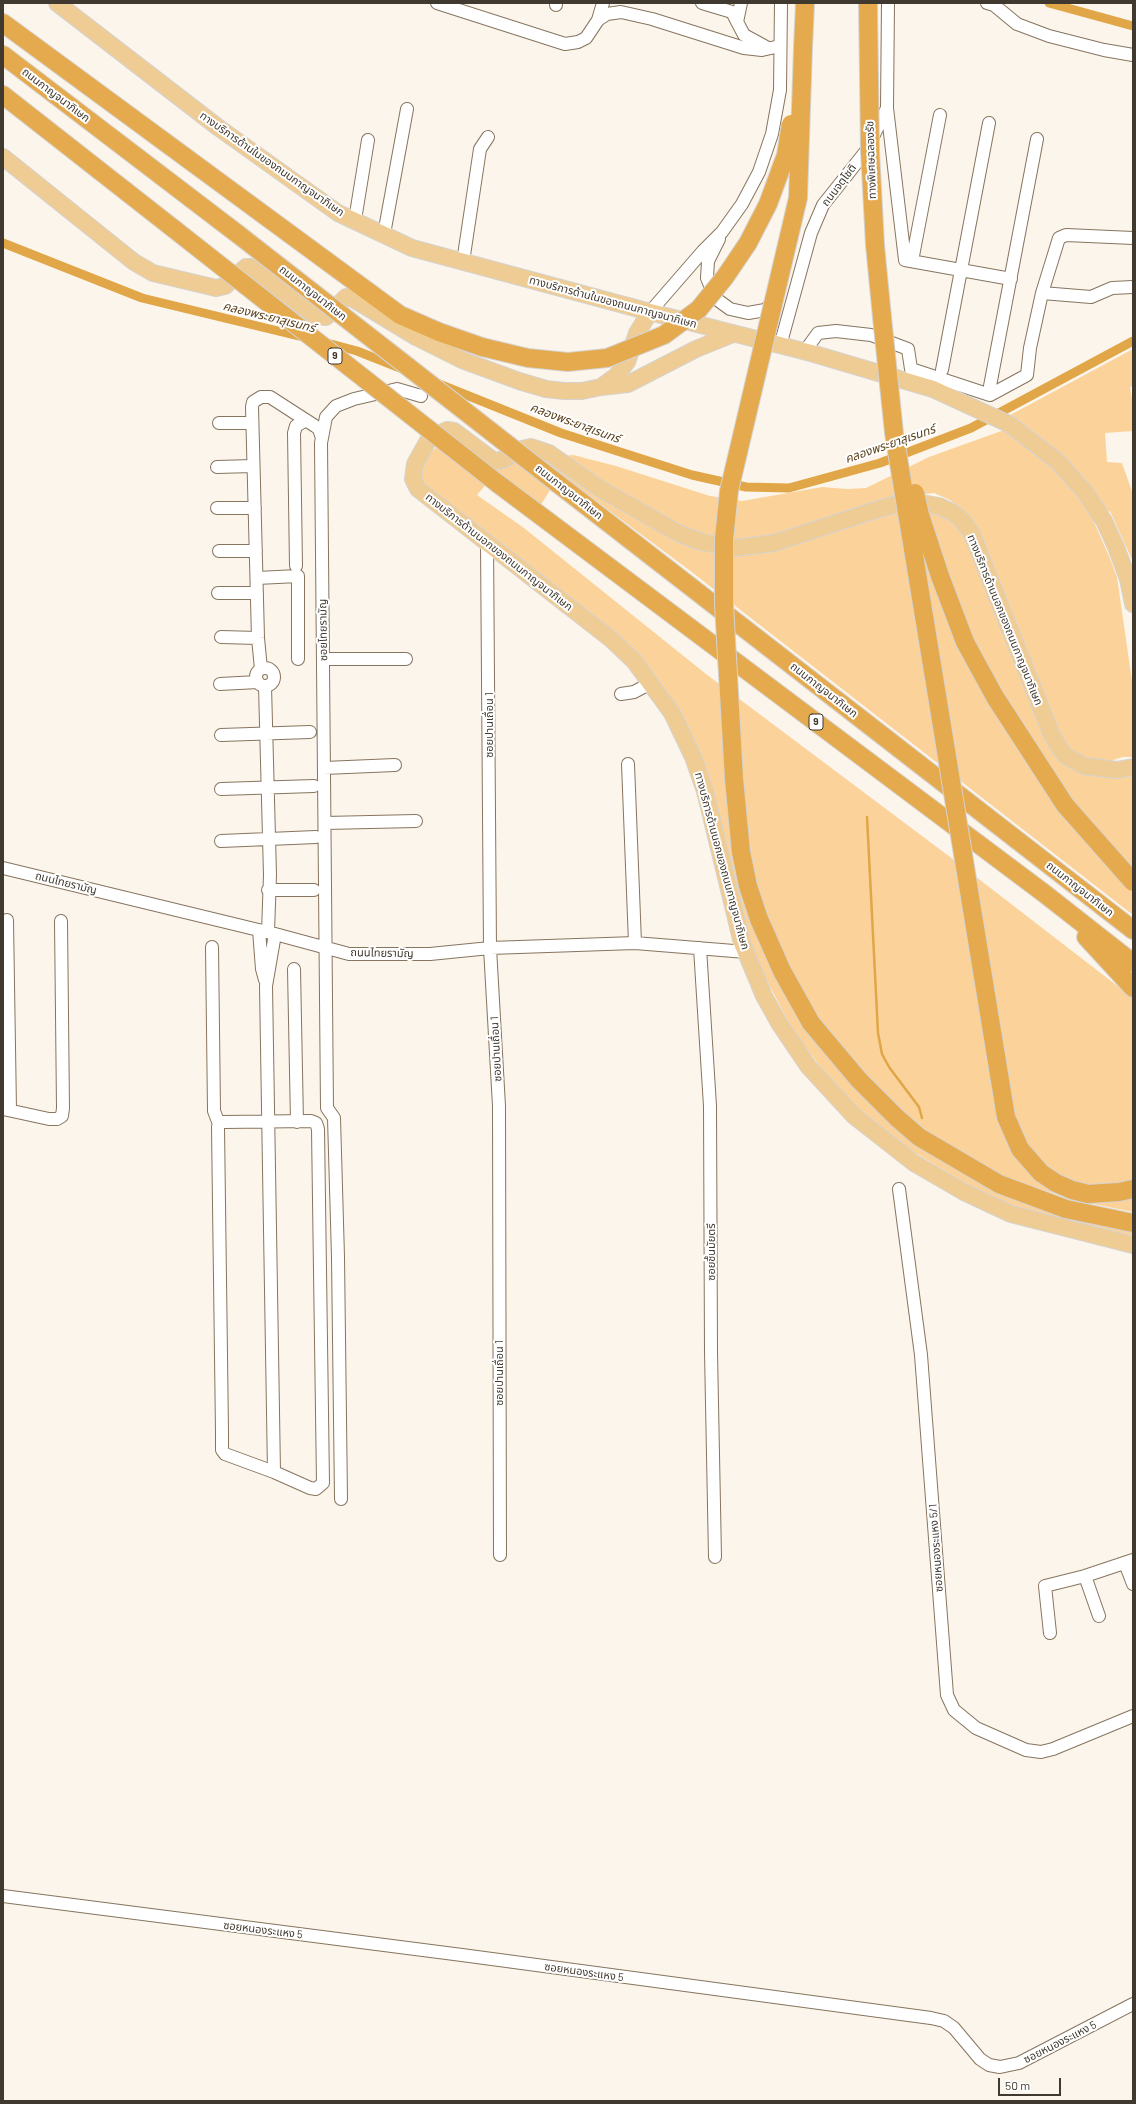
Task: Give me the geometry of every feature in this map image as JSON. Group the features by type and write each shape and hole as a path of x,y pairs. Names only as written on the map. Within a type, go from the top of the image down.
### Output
{"highway":[{"path":"805,3 798,198 784,264 729,491 724,539 724,605 734,779 741,852 748,886 759,919 782,971 811,1023 859,1080 897,1118 919,1137 998,1184 1066,1209 1133,1223"},
{"name":"ทางพิเศษฉลองรัช","path":"868,3 870,150 875,245 882,317"},
{"path":"3,23 400,315 439,332 482,347 528,358 568,362 607,358 664,335 699,308 725,277 748,243 768,204 786,155 803,48"},
{"name":"ถนนกาญจนาภิเษก","path":"3,55 240,235 1133,930"},
{"name":"9","path":"3,95 497,483 1045,894 1133,963"},
{"path":"882,317 920,515 965,642 1014,729 1065,805 1133,882"},
{"path":"882,317 894,432 1006,1117 1020,1149 1041,1173 1056,1183 1072,1190 1088,1194 1119,1192 1133,1189"},
{"path":"1045,894 1133,988"}],"main road":[{"name":"ทางบริการด้านในของถนนกาญจนาภิเษก","path":"57,3 219,128 338,213 412,248 733,334 808,352 933,389 983,411 1023,433 1057,461 1085,492 1110,532 1128,579 1133,604"},
{"path":"3,157 134,262 153,273 216,288 225,286 246,267 251,267 316,316 326,317 346,297 350,297 416,337 449,354 519,381 546,389 582,391 628,384 696,349 733,334"},
{"path":"601,387 616,376 627,362 638,333 650,312"},
{"name":"ทางบริการด้านนอกของถนนกาญจนาภิเษก","path":"1133,767 1117,770 1084,766 1066,756 1058,747 1051,733 972,534 962,520 952,512 939,506 910,501 882,508 774,543 743,548 718,546 701,542 678,533 599,488 562,462 541,450 531,447 522,449 502,460 494,461 454,431 447,430 442,431 429,439 415,464 414,479 418,489 612,640 634,661 672,713 693,757 705,791 734,915 746,952 764,996 779,1023 808,1066 854,1116 914,1163 964,1192 1011,1214 1133,1245"}],"street":[{"path":"437,3 566,44 578,42 586,38 598,20 603,3"},
{"path":"702,3 732,12 744,35 775,47"},
{"path":"737,22 741,3"},
{"path":"650,312 674,282 722,232 742,204 759,172 772,134 780,90 775,47 781,3"},
{"name":"ถนนจตุโชติ","path":"780,346 796,283 811,233 823,204 866,151 887,108 888,3"},
{"path":"987,3 994,5 1017,24 1049,36 1104,50 1133,55"},
{"path":"598,20 607,14 621,12 652,19 744,48 762,50 775,47"},
{"path":"887,108 905,260 1011,279"},
{"path":"384,234 407,109"},
{"path":"912,261 940,115"},
{"path":"942,370 989,123"},
{"path":"464,262 480,149 488,137"},
{"path":"990,386 1037,139"},
{"path":"355,220 368,140"},
{"path":"722,232 708,261 708,278 715,298 730,310 748,313 765,310 796,283"},
{"path":"808,352 818,333 836,331 871,335 908,349 911,369 990,395 1027,375 1030,348 1042,293 1059,238 1066,236 1133,238"},
{"path":"1042,293 1091,297 1112,288 1133,287"},
{"name":"ซอยไทยรามัญ","path":"341,1499 334,1118 327,1108 322,438 326,417 336,406 354,399 397,389 421,396"},
{"path":"220,684 262,684 273,682 273,674 267,668 261,669 258,638 252,423 253,402 261,397 270,397 319,429 322,438"},
{"path":"296,566 294,433 296,426 306,420"},
{"path":"220,423 252,423"},
{"path":"217,467 253,466"},
{"path":"217,508 255,508"},
{"name":"ซอยปานเถื่อน 1","path":"487,543 490,948 499,1106 500,1555"},
{"path":"219,551 256,551"},
{"path":"257,578 298,576 298,660"},
{"path":"218,593 257,593"},
{"path":"221,637 258,638"},
{"path":"323,659 406,659"},
{"path":"621,694 634,692 651,683"},
{"path":"262,684 266,734 269,839 268,890 262,969 266,986 274,1472"},
{"path":"221,735 310,732"},
{"path":"628,764 636,943"},
{"path":"324,768 396,765"},
{"path":"221,788 314,786"},
{"path":"325,823 416,821"},
{"path":"221,841 316,837"},
{"name":"ถนนไทยรามัญ","path":"3,868 264,931 349,954 430,954 490,948 636,943 746,952"},
{"path":"268,890 314,890"},
{"path":"7,920 5,941 7,1109 49,1119 57,1119 62,1116 63,1108 61,921"},
{"path":"212,947 214,1111 220,1124 218,1127 222,1450 228,1456 316,1489 323,1482 318,1128 316,1123 310,1121 220,1124"},
{"name":"ซอยชื้นมัยตรี","path":"700,948 710,1106 711,1352 715,1557"},
{"path":"294,969 297,1122"},
{"name":"ซอยหนองระแหง 5/1","path":"899,1189 921,1355 946,1696 954,1710 976,1728 1026,1750 1041,1752 1053,1749 1133,1716"},
{"path":"1050,1633 1045,1586 1085,1576 1129,1562 1133,1584"},
{"path":"1085,1576 1099,1616"},
{"name":"ซอยหนองระแหง 5","path":"3,1896 469,1956 931,2018 944,2021 980,2059 989,2065 1000,2067 1019,2063 1133,2004"}],"shaded area":[{"path":"1133,349 1133,386 1130,387 1133,405 1133,431 1105,433 1107,462 1122,463 1133,494 1133,562 1110,511 1093,520 1117,577 1133,688 1133,757 1123,757 1104,763 1074,756 1060,741 984,542 969,515 950,500 934,493 901,497 761,541 741,544 692,533 617,493 563,456 573,455 616,466 710,496 742,501 822,487 847,489 866,488 929,457 1004,430 999,421"},
{"path":"448,437 487,466 526,453 546,458 710,549 898,509 944,511 963,529 1062,759 1133,772 1133,915 689,570 560,474 539,508 494,475 477,495 524,528 706,674 958,863 1133,998 1133,1212 1073,1200 1002,1176 924,1131 903,1111 893,1123 937,1156 1133,1224 1133,1238 1025,1210 979,1191 902,1145 863,1115 826,1074 794,1032 767,981 750,943 733,879 720,816 698,749 681,712 656,676 632,647 590,612 450,507 422,483 419,476 423,463 429,454"}],"waterway":[{"path":"1049,3 1133,26"},
{"name":"คลองพระยาสุเรนทร์","path":"3,243 142,298 307,338"},
{"name":"คลองพระยาสุเรนทร์","path":"439,384 561,433 692,475 746,487 789,488 880,463 971,428 1133,341"},
{"name":"คลองพระยาสุเรนทร์","path":"327,343 357,351 400,368"},
{"path":"867,817 878,1033 882,1054 889,1067 919,1107 922,1118"}]}
